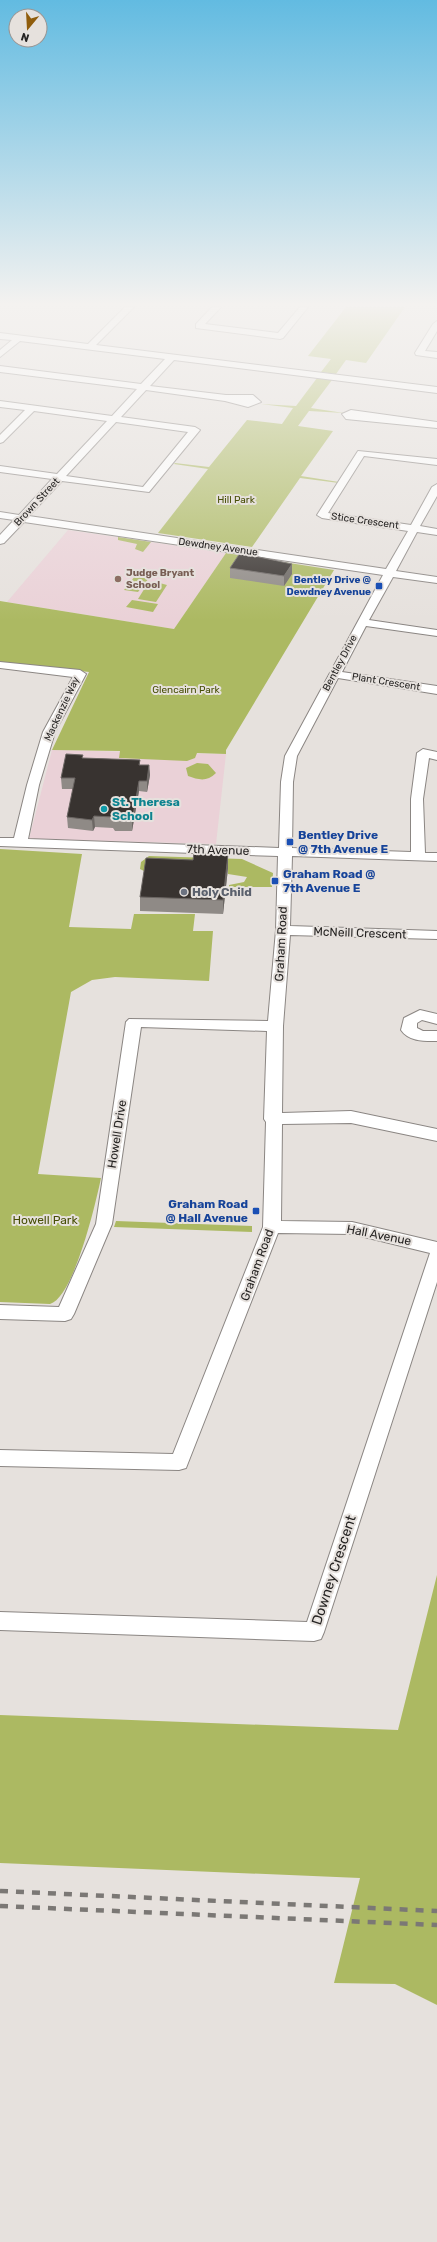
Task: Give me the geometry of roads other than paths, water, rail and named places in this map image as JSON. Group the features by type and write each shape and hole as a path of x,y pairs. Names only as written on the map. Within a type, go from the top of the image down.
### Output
{"street":[{"path":"0,440 28,412"},
{"path":"0,469 145,490 195,430 59,412"},
{"name":"Brown Street","path":"0,541 121,412"},
{"path":"378,418 437,425"},
{"name":"Stice Crescent","path":"415,528 322,515 361,452 437,462"},
{"name":"Bentley Drive","path":"284,852 287,782 291,756 362,622 437,487"},
{"name":"Dewdney Avenue","path":"0,515 437,580"},
{"path":"415,528 437,532"},
{"path":"362,622 437,633"},
{"name":"Mackenzie Way","path":"0,665 80,674 49,732 33,785 20,843"},
{"name":"Plant Crescent","path":"335,674 437,690"},
{"path":"418,856 417,798 424,753 437,756"},
{"name":"7th Avenue","path":"0,842 437,857"},
{"name":"Graham Road","path":"0,1458 179,1462 272,1227 272,1119 275,1026 283,930 284,852"},
{"name":"McNeill Crescent","path":"283,930 437,935"},
{"path":"437,1019 420,1015 409,1021 410,1030 421,1036 437,1036"},
{"name":"Howell Drive","path":"0,1312 65,1314 104,1224 134,1022 275,1026"},
{"path":"272,1119 351,1118 391,1124 437,1135"},
{"name":"Hall Avenue","path":"272,1227 352,1228 437,1248"},
{"name":"Downey Crescent","path":"0,1622 314,1632 437,1255"}],"railway":[{"path":"0,1891 437,1911"},
{"path":"0,1906 437,1925"}],"place":[{"name":"Judge Bryant School","path":"118,579"},
{"name":"Bentley Drive @ Dewdney Avenue","path":"379,586"},
{"name":"St. Theresa School","path":"104,809"},
{"name":"Bentley Drive @ 7th Avenue E","path":"290,842"},
{"name":"Graham Road @ 7th Avenue E","path":"275,881"},
{"name":"Holy Child","path":"184,892"},
{"name":"Graham Road @ Hall Avenue","path":"256,1211"}],"park label":[{"name":"Hill Park","path":"236,500"},
{"name":"Glencairn Park","path":"186,690"},
{"name":"Howell Park","path":"45,1220"}]}
